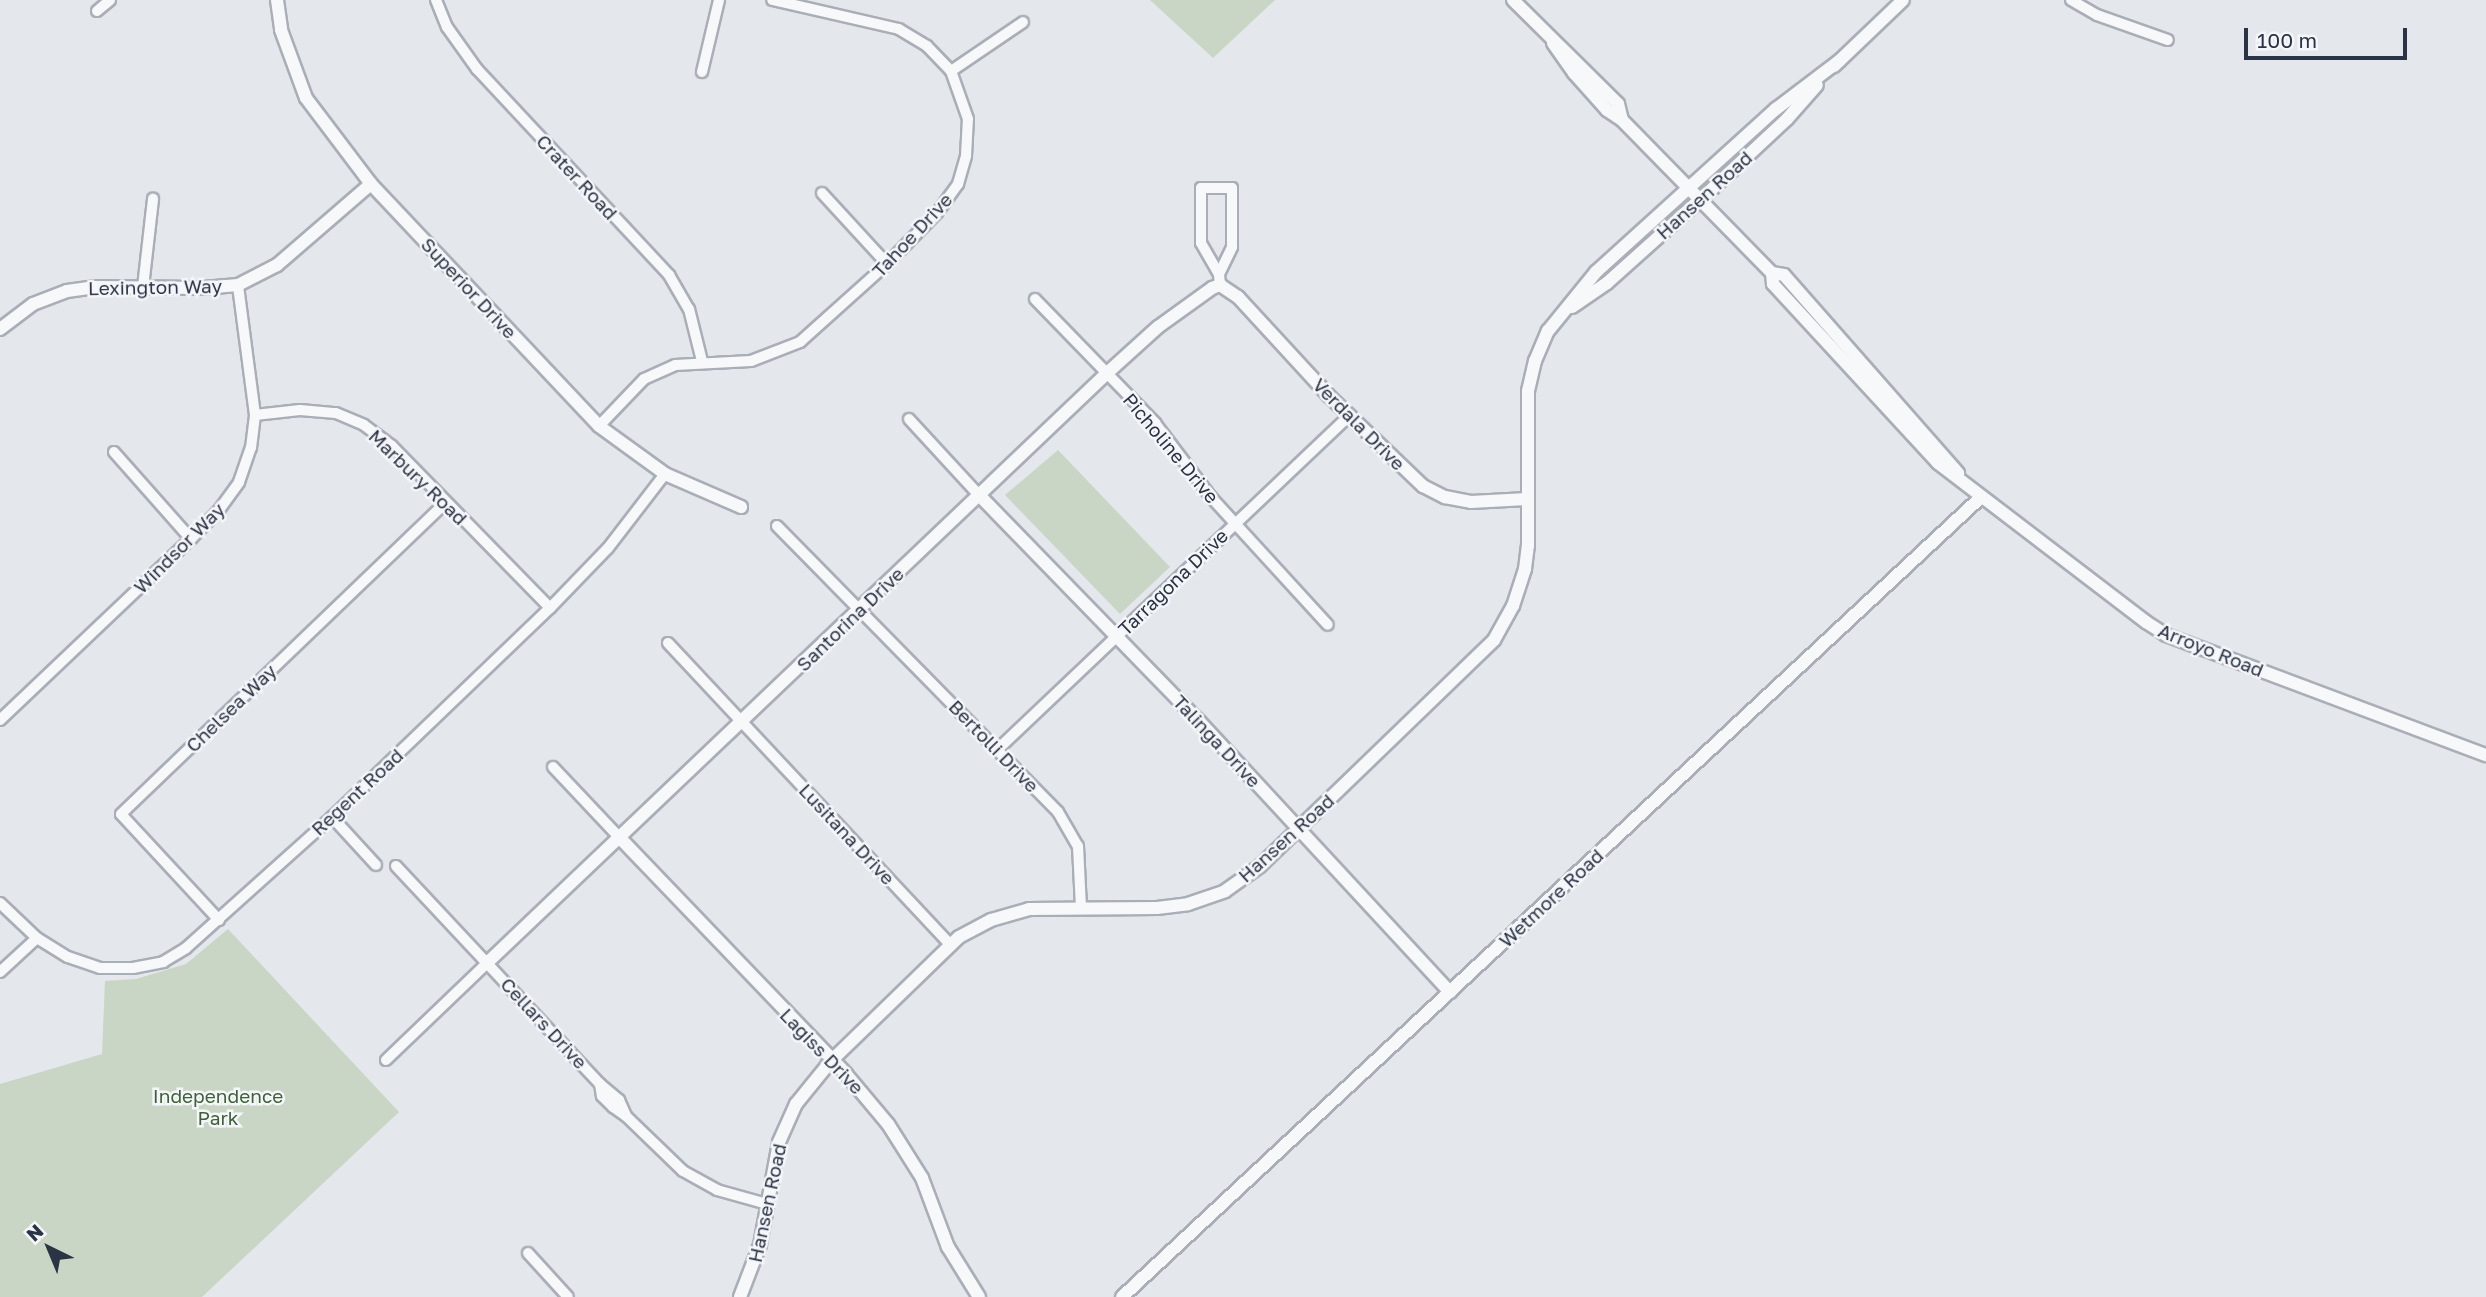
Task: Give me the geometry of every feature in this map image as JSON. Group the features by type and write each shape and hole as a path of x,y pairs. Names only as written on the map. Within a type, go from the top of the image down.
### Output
{"street":[{"path":"97,11 110,0"},
{"name":"Superior Drive","path":"276,0 281,30 306,98 371,184 599,426 665,474 741,507"},
{"name":"Crater Road","path":"436,0 447,27 477,69 668,275 689,309 702,361"},
{"path":"702,72 719,0"},
{"name":"Tahoe Drive","path":"599,426 644,379 675,365 702,361 751,361 800,342 887,264 937,213 958,184 966,156 968,120 951,71 927,46 899,29 772,0"},
{"name":"Arroyo Road","path":"1513,0 1553,43 1599,101 1622,120 1772,273 1784,275 1980,498 2166,635 2486,755"},
{"name":"Hansen Road","path":"1558,317 1606,284 1699,200 1787,119 1839,61 1903,0"},
{"path":"2071,0 2097,15 2168,40"},
{"path":"951,71 1023,22"},
{"name":"Hansen Road","path":"740,1297 756,1263 774,1163 786,1123 808,1087 831,1061 959,937 1009,914 1029,909 1157,908 1188,904 1216,896 1242,881 1473,664 1494,640 1513,606 1525,569 1528,546 1528,391 1540,346 1558,317 1596,272 1776,109 1839,61"},
{"name":"Lexington Way","path":"0,329 33,304 67,291 94,287 202,288 238,285 277,265 371,184"},
{"path":"1200,188 1232,188 1232,247 1220,280 1202,243 1200,188"},
{"path":"822,193 887,264"},
{"path":"143,287 153,198"},
{"name":"Santorina Drive","path":"487,962 743,722 1106,374 1158,327 1220,280"},
{"name":"Verdala Drive","path":"1220,280 1406,472 1433,492 1471,502 1527,499"},
{"name":"Windsor Way","path":"0,720 191,539 219,510 239,482 251,448 256,415 238,285"},
{"name":"Picholine Drive","path":"1035,299 1155,423 1211,497 1328,625"},
{"name":"Marbury Road","path":"256,415 300,410 336,413 364,425 391,446 550,608"},
{"name":"Tarragona Drive","path":"998,749 1349,415"},
{"path":"909,419 979,495"},
{"path":"114,452 191,539"},
{"name":"Regent Road","path":"0,903 37,938 68,957 100,968 133,968 163,961 186,948 332,817 550,608 608,548 665,474"},
{"name":"Talinga Drive","path":"979,495 1117,636 1450,992"},
{"name":"Wetmore Road","path":"1122,1297 1980,498"},
{"name":"Chelsea Way","path":"219,920 121,814 445,503"},
{"name":"Bertolli Drive","path":"777,526 1058,812 1073,834 1080,856 1082,908"},
{"name":"Lusitana Drive","path":"668,643 951,945"},
{"path":"553,767 619,838"},
{"path":"332,817 376,865"},
{"name":"Lagiss Drive","path":"619,838 875,1107 912,1160 934,1203 948,1247 979,1297"},
{"name":"Cellars Drive","path":"396,866 600,1084 602,1096 676,1165 699,1182 726,1194 767,1203"},
{"path":"0,972 37,938"},
{"path":"386,1060 487,962"},
{"path":"528,1253 568,1297"}],"green space":[{"path":"1150,0 1275,0 1213,58"},
{"path":"1058,450 1170,567 1120,614 1005,495"},
{"name":"Independence Park","path":"228,929 399,1112 202,1297 0,1297 0,1084 102,1054 105,981 136,979 186,964"}]}
